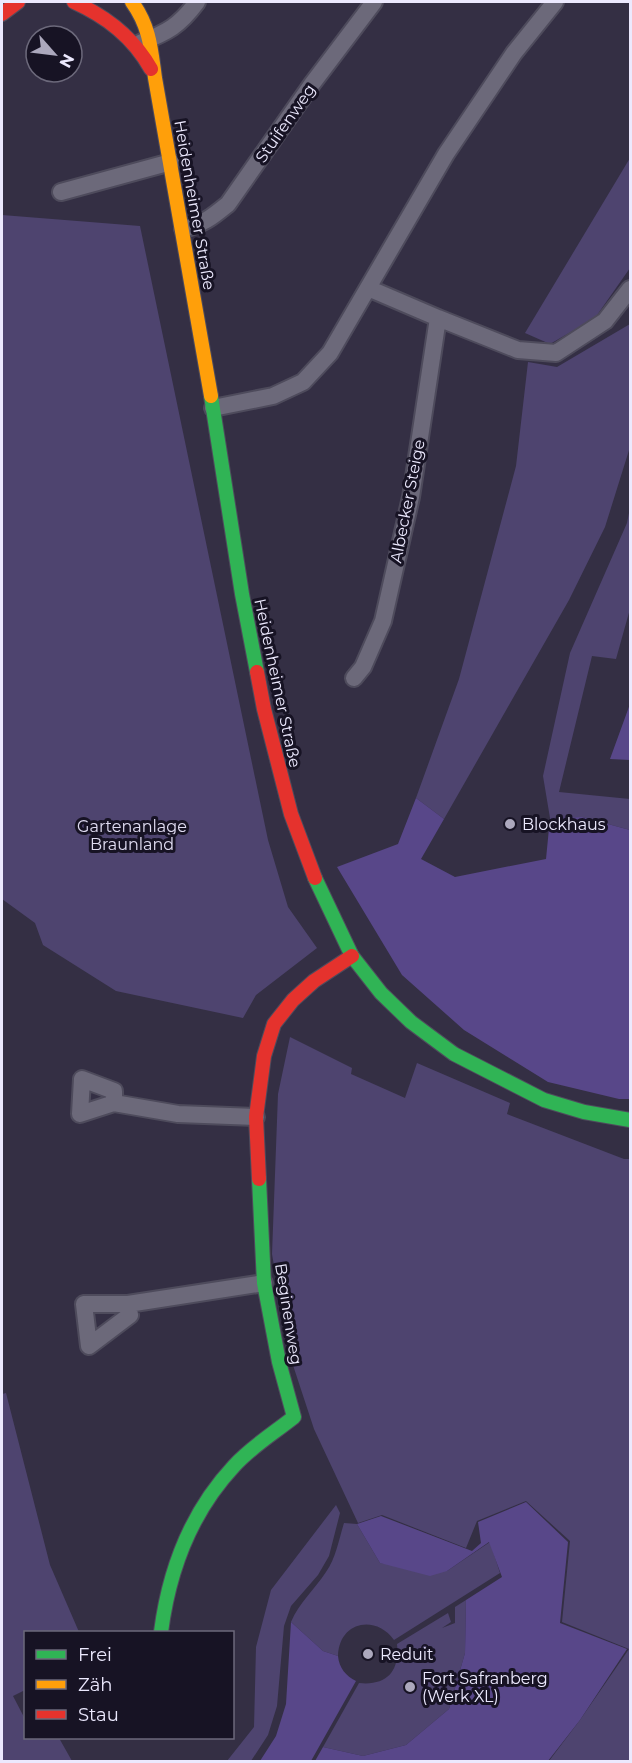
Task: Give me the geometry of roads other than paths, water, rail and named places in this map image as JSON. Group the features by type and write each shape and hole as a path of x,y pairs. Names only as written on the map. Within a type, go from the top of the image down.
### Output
{"main road":[{"path":"2,14 18,2"},
{"name":"Heidenheimer Straße","path":"74,2 143,42"},
{"name":"Heidenheimer Straße","path":"132,2 142,16 143,42 155,78 171,162 242,594 264,709 291,814 319,889 352,956 381,993 411,1022 454,1054 544,1100 584,1112 630,1120"},
{"name":"Beginenweg","path":"161,1631 166,1595 174,1564 186,1537 210,1497 234,1466 294,1417 279,1362 264,1283 256,1117 264,1056 274,1024 292,1000 314,981 352,956"}],"street":[{"path":"143,42 174,27 197,2"},
{"name":"Stuifenweg","path":"183,229 199,225 210,219 228,204 312,84 374,2"},
{"path":"213,408 273,396 303,382 330,353 446,154 514,53 555,2"},
{"path":"61,192 171,162"},
{"path":"368,288 457,327 518,350 556,353 605,321 630,289"},
{"name":"Albecker Steige","path":"354,678 363,667 375,642 384,615 411,497 438,318"},
{"path":"114,1103 178,1114 256,1117"},
{"path":"128,1304 264,1283"}],"place":[{"name":"Blockhaus","path":"510,824"},
{"name":"Reduit","path":"368,1654"},
{"name":"Fort Safranberg (Werk XL)","path":"410,1687"}],"park label":[{"name":"Gartenanlage Braunland","path":"132,835"}]}
